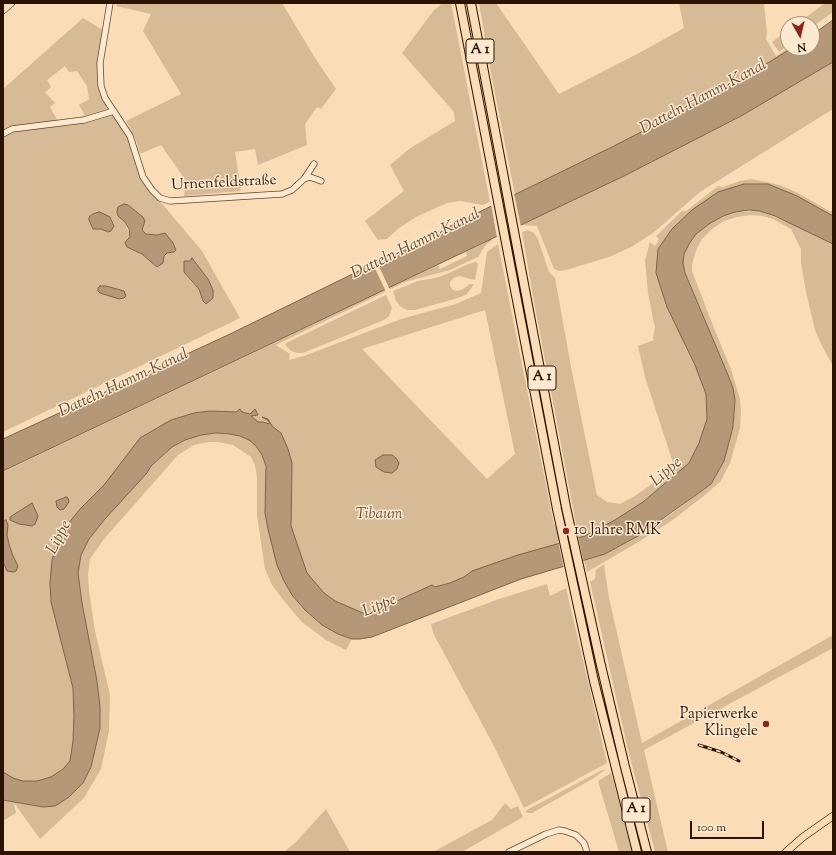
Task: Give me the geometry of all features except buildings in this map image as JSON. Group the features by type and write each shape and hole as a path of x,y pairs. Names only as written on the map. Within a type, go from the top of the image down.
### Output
{"highway":[{"name":"A 1","path":"460,3 507,255 557,509 594,681 637,852"},
{"name":"A 1","path":"471,3 566,506 585,597 621,753 647,852"}],"main road":[{"path":"3,10 11,3"},
{"path":"786,852 803,837 833,816"}],"street":[{"name":"Urnenfeldstraße","path":"110,3 100,63 100,86 105,98 130,136 143,177 147,184 160,198 170,201 282,194 292,190 304,179 314,164"},
{"path":"3,134 12,129 84,120 114,111"},
{"path":"304,179 310,177 321,181"},
{"path":"509,852 546,834 559,830 576,835 584,844 587,852"}],"green space":[{"path":"117,3 282,3 315,58 336,89 321,109 317,107 305,124 307,145 258,165 255,149 235,152 241,191 184,196 186,181 161,145 140,154 136,140 126,121 181,94 143,31 151,14 116,6"},
{"path":"443,3 451,3 490,202 483,205 460,201 447,203 416,217 399,228 387,239 378,240 365,221 404,191 390,165 409,149 455,121 454,112 402,53 434,10"},
{"path":"479,3 496,3 559,94 684,28 679,3 764,3 767,32 766,39 776,56 780,53 780,55 729,87 515,195"},
{"path":"825,3 833,3 833,12 820,21 820,16 808,16"},
{"path":"83,18 103,30 97,83 108,111 84,119 84,114 79,105 89,99 87,86 77,71 69,72 65,66 47,80 51,87 45,92 55,103 50,107 59,123 3,132 3,89"},
{"path":"780,36 780,51 779,52 772,42"},
{"path":"833,62 833,109 700,192 653,233 631,247 609,257 559,271 554,269 537,226 521,225 624,176 741,116"},
{"path":"112,114 123,126 133,146 142,182 202,251 240,318 3,432 3,137 13,131 74,125","holes":["128,205 143,217 145,221 142,230 146,234 157,235 174,252 167,253 157,267 142,254 127,247 130,237 125,222","93,214 110,217 114,224 112,229 108,232 101,229 93,229 89,220 89,217","184,261 190,261 202,271 213,290 213,298 203,300 199,289 184,272"]},
{"name":"Tibaum","path":"752,179 780,185 798,193 831,212 833,207 833,366 815,330 806,292 801,263 801,249 791,229 773,219 763,216 750,215 724,221 712,229 702,239 697,248 692,264 692,271 732,372 740,399 741,413 740,428 730,463 720,482 705,495 674,519 587,572 584,561 605,554 621,546 670,515 711,484 724,461 733,427 735,400 733,388 685,273 683,263 684,254 696,234 723,216 735,212 760,211 787,222 741,198 677,242 722,421 656,510 371,625 311,599 263,437 186,428 75,538 85,687 71,779 3,787 3,472 438,265 440,269 467,256 466,252 491,239 492,240 486,245 478,257 450,270 405,282 276,345 290,354 289,360 304,356 401,319 456,304 481,293 487,252 498,244 554,525 558,535 577,529 522,232 528,230 534,233 538,239 549,272 555,278 597,495 607,502 620,504 635,496 675,469 645,377 638,346 654,340 655,327 648,293 645,260 650,242 655,246 659,239 656,236 682,211 686,211 718,186 723,187 740,181","holes":["485,310 515,454 487,479 362,349"]},
{"path":"476,262 478,264 475,280 459,276 450,282 450,286 453,290 458,291 470,284 474,284 467,294 415,310 407,310 401,307 396,301 393,291 418,281 447,274 468,264"},
{"path":"386,295 392,308 389,316 384,320 303,353 291,351 285,345 286,343"},
{"path":"216,433 240,436 249,440 256,446 262,455 266,466 268,529 284,581 292,595 305,610 322,625 338,634 352,639 346,650 326,640 302,622 272,585 265,569 257,516 257,478 255,465 251,457 233,445 208,442 194,445 178,455 104,539 90,559 88,574 89,591 95,631 110,695 109,731 101,769 84,798 40,839 14,803 16,813 3,821 3,800 43,807 55,806 91,767 100,728 100,707 97,681 82,603 78,573 81,555 89,539 147,473 151,466 172,447 185,440 201,435"},
{"path":"604,564 609,598 642,743 833,635 833,648 644,750 668,852 655,852 628,750 590,582 595,579 596,570"},
{"path":"547,584 550,596 566,588 607,763 524,808 494,746 433,633 431,624 499,599"},
{"path":"602,770 605,770 594,778 532,813 527,813 525,811"},
{"path":"611,773 632,852 619,852 598,781"},
{"path":"505,803 511,809 518,806 523,817 462,852 433,852 492,820"},
{"path":"326,809 350,852 284,852 296,842"}],"water":[{"name":"Datteln-Hamm-Kanal","path":"833,20 833,62 741,116 624,176 3,471 3,439 228,335 612,147 729,87 780,55 820,56 820,29"},
{"name":"Lippe","path":"744,184 768,184 797,196 833,216 833,244 775,216 760,211 749,210 723,216 696,234 689,244 684,254 683,263 685,273 728,375 733,388 735,400 733,427 724,461 711,484 638,536 605,554 521,579 372,637 352,639 338,634 322,625 305,610 292,595 284,581 277,565 265,513 266,466 262,455 256,446 249,440 240,436 229,434 216,433 201,435 185,440 172,447 151,466 147,473 89,539 81,555 78,573 82,603 97,681 100,707 100,728 91,767 83,783 69,797 55,806 43,807 3,800 3,772 13,778 23,781 37,781 51,777 63,769 70,761 73,741 73,688 51,602 50,583 52,560 58,539 67,525 81,508 104,485 140,438 171,420 194,413 210,411 236,412 240,409 242,412 250,414 255,409 258,415 251,416 258,422 269,424 269,421 262,417 268,419 272,426 281,433 292,463 291,526 307,573 324,593 335,601 363,613 374,613 432,585 435,587 450,583 464,577 472,571 518,555 585,536 615,520 643,502 689,463 699,443 707,419 706,394 695,365 667,307 656,273 658,249 672,229 692,210 718,192"},
{"path":"124,204 128,205 143,217 145,221 142,230 146,234 157,235 165,233 173,243 176,250 174,252 167,253 164,256 163,263 157,267 142,254 127,247 125,243 130,237 129,229 125,222 118,216 117,212 118,207"},
{"path":"99,212 110,217 114,226 111,231 108,232 101,229 93,229 89,217"},
{"path":"192,258 208,279 213,290 213,298 206,304 203,301 199,289 184,272 184,261 190,261"},
{"path":"100,286 106,286 124,291 126,296 119,299 100,293 98,288"},
{"path":"383,455 392,455 399,463 397,469 392,473 384,472 376,467 375,460"},
{"path":"66,497 68,498 69,502 64,509 60,510 57,507 56,501"},
{"path":"32,503 38,516 35,524 32,526 19,524 10,520 10,517"},
{"path":"6,520 8,525 7,535 9,544 18,566 14,572 7,571 3,562 3,522"}],"pier":[{"path":"514,193 521,227 497,238 491,204"},
{"path":"376,260 390,290 386,292 372,262"},
{"path":"578,536 584,563 564,569 558,541"}],"railway":[{"path":"699,745 721,752 739,761"}],"place":[{"name":"10 Jahre RMK","path":"566,531"},
{"name":"Papierwerke Klingele","path":"766,724"}]}
